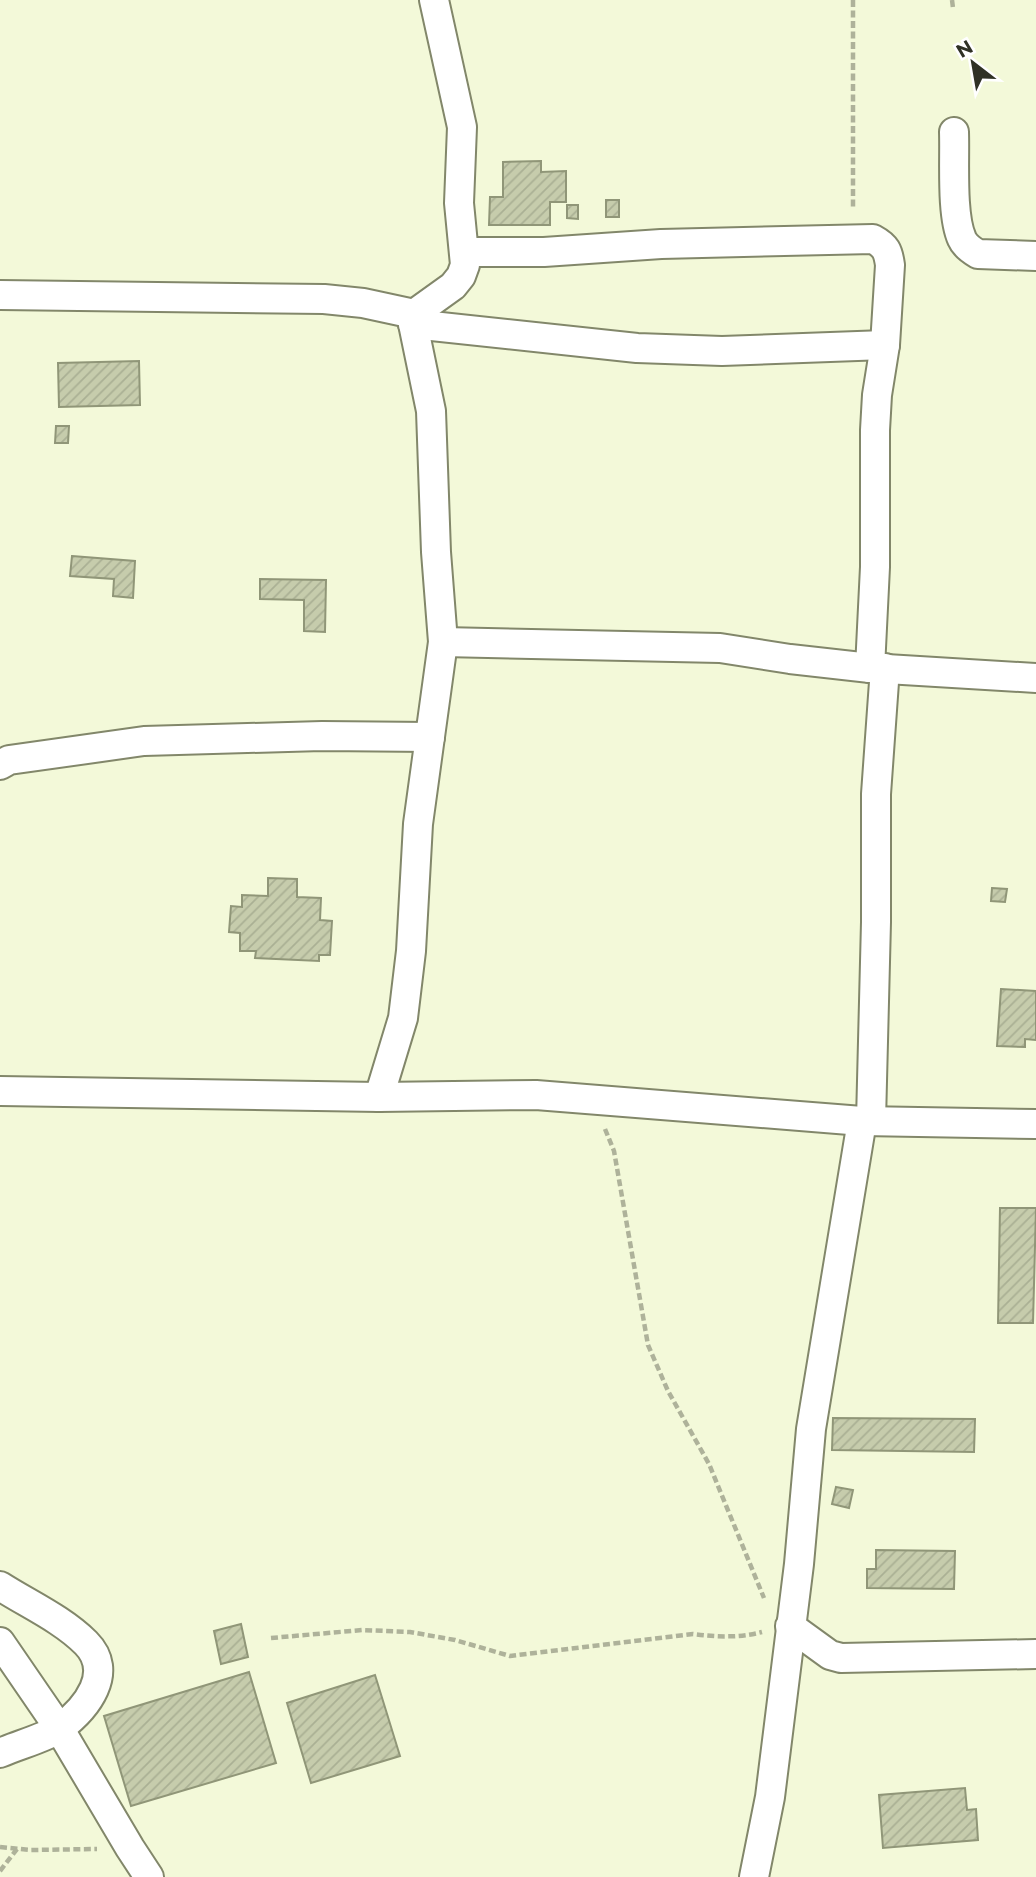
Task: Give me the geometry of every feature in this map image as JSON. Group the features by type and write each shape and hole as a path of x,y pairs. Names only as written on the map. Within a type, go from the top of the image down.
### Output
{"street":[{"path":"413,319 461,276 465,265 459,204 462,127 434,0"},
{"path":"954,132 957,224 962,241 978,254 1036,256"},
{"path":"465,253 544,252 661,244 873,239 884,244 888,252 890,265 885,345 875,430 878,668 876,922 866,1121 811,1429 799,1564 783,1628 770,1797 754,1877"},
{"path":"0,295 324,299 363,303 413,319 637,348 722,351 885,345"},
{"path":"379,1097 402,1018 411,951 418,824 443,642 436,552 431,411 413,319"},
{"path":"443,642 720,648 790,659 878,668 1036,678"},
{"path":"0,765 9,760 144,741 321,736 430,737"},
{"path":"0,1091 379,1097 536,1095 866,1121 1036,1124"},
{"path":"0,1586 74,1632 94,1653 100,1671 95,1689 59,1728 0,1753"},
{"path":"783,1628 830,1655 841,1658 1036,1654"},
{"path":"0,1642 59,1728 149,1877"}],"path":[{"path":"853,0 854,240"},
{"path":"952,0 953,8"},
{"path":"271,1638 362,1630 410,1632 455,1640 510,1656 693,1634 744,1636 783,1628 709,1464 668,1391 648,1345 614,1152 605,1129 580,1098"},
{"path":"0,1847 130,1848"},
{"path":"0,1871 17,1849"}],"building":[{"path":"541,161 541,172 566,171 566,202 550,202 550,225 489,225 490,197 503,197 503,162"},
{"path":"606,200 619,200 619,217 606,217"},
{"path":"567,205 578,205 578,219 567,218"},
{"path":"139,361 140,405 59,407 58,363"},
{"path":"56,426 69,426 68,443 55,443"},
{"path":"72,556 135,561 133,598 113,596 114,579 70,576"},
{"path":"260,579 326,580 325,632 304,631 304,600 260,599"},
{"path":"268,878 297,879 297,897 321,898 320,920 332,921 330,955 319,955 319,961 255,958 256,951 240,951 240,933 229,932 231,906 242,907 242,895 268,896"},
{"path":"992,888 1007,889 1005,902 991,901"},
{"path":"1001,989 1036,991 1036,1040 1025,1039 1025,1047 997,1046"},
{"path":"1000,1208 1036,1208 1033,1323 998,1323"},
{"path":"833,1418 975,1419 974,1452 832,1450"},
{"path":"836,1487 853,1490 849,1508 832,1504"},
{"path":"876,1550 955,1551 954,1589 867,1588 867,1569 876,1569"},
{"path":"241,1624 248,1657 221,1664 214,1631"},
{"path":"249,1672 276,1763 131,1806 104,1716"},
{"path":"375,1675 400,1756 311,1783 287,1703"},
{"path":"965,1788 967,1810 976,1809 978,1840 883,1848 879,1795"}]}
